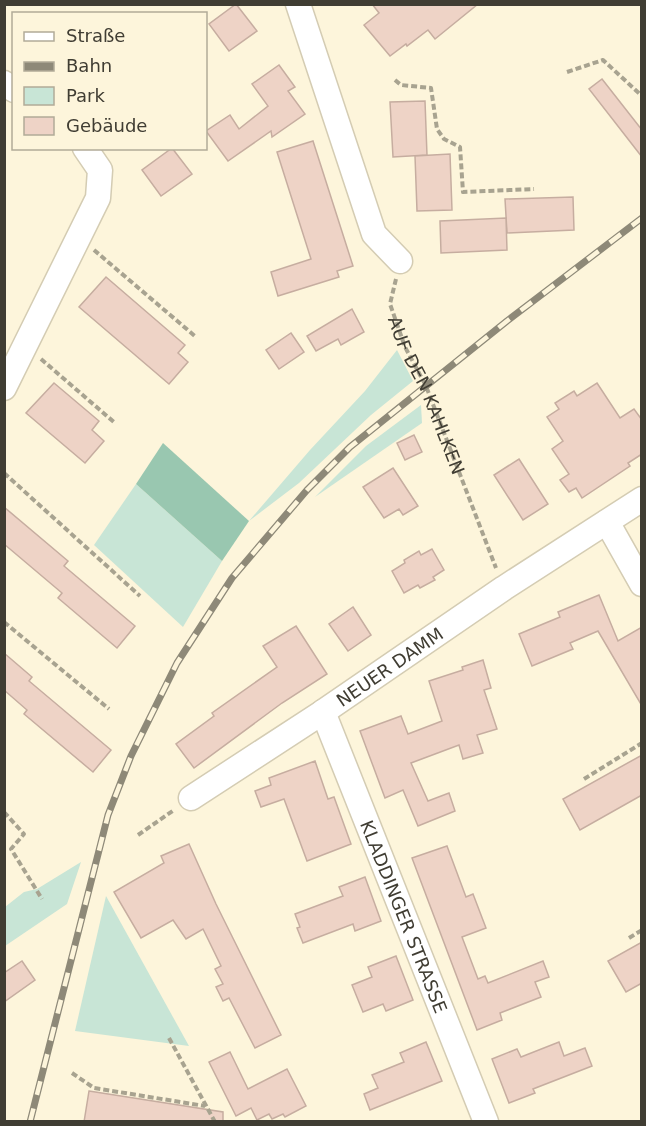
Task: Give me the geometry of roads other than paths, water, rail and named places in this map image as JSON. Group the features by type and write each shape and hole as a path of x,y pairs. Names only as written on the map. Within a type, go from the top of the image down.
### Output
{"street":[{"path":"298,4 374,234 400,261"},
{"path":"4,388 98,198 100,170 86,150"},
{"name":"NEUER DAMM","path":"191,798 504,588 642,499"},
{"path":"607,522 642,584"},
{"name":"KLADDINGER STRASSE","path":"322,712 486,1122"}],"railway":[{"path":"30,1122 108,815 131,756 177,663 232,578 307,490 350,447 507,321 642,218"}]}
